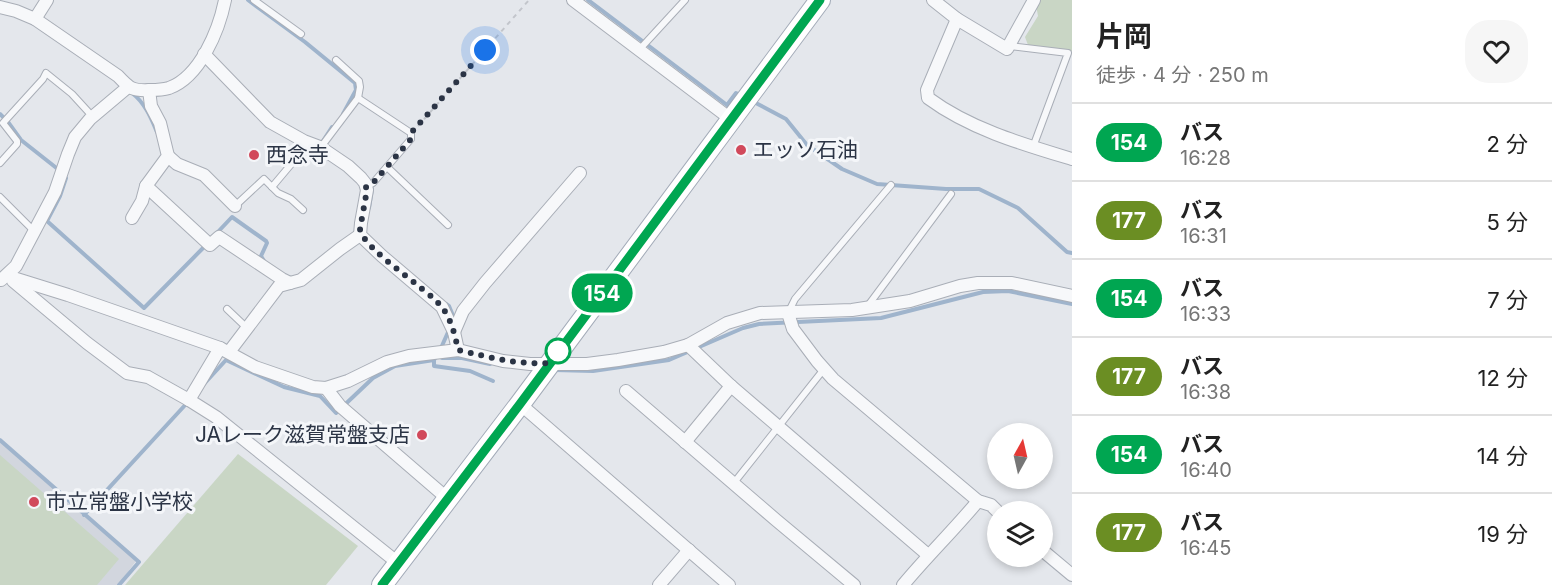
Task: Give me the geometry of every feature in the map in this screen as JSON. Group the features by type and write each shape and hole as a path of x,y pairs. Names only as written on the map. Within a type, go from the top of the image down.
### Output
{"main road":[{"path":"382,585 520,404 820,0"}],"street":[{"path":"34,19 47,0"},
{"path":"0,8 16,11 34,19 118,76 128,87 138,91 170,87 190,73 204,54 216,31 225,0"},
{"path":"573,0 732,120"},
{"path":"933,0 957,19 1007,49 1034,0"},
{"path":"957,19 927,90 928,98 975,126 1072,159"},
{"path":"204,54 270,122 315,145 348,166 361,178 367,190 360,235 442,307 454,332 458,350"},
{"path":"2,276 16,266 34,232 55,192 75,137 93,117 128,87"},
{"path":"149,90 151,106 160,123 168,156 177,164 204,175 235,206"},
{"path":"132,218 142,201 146,186 168,156"},
{"path":"454,332 463,311 478,292 580,173"},
{"path":"146,186 210,245 219,237 290,283"},
{"path":"189,400 225,350 248,328 279,286 302,280 360,235"},
{"path":"2,276 68,295 225,350 255,368 314,387 326,387 348,381 387,362 409,356 458,350 503,361 531,364 587,364 618,360 664,352 688,345 727,323 760,313 867,307 910,301 978,283 1012,283 1072,296"},
{"path":"2,276 127,373 148,377 216,417 398,563"},
{"path":"788,313 793,329 833,379 978,501 987,504"},
{"path":"688,345 731,386 928,555"},
{"path":"685,442 731,386"},
{"path":"326,387 339,406 448,499"},
{"path":"626,391 854,585"},
{"path":"520,404 729,585"},
{"path":"903,585 978,501"},
{"path":"658,585 689,550"},
{"path":"1053,559 1072,575"}],"lane":[{"path":"254,0 301,34"},
{"path":"639,50 685,0"},
{"path":"1009,46 1068,53 1034,147"},
{"path":"272,187 315,145 327,141 358,98 359,81 336,60"},
{"path":"0,164 17,144 3,123 46,73 72,94 93,117"},
{"path":"358,98 411,133 411,139 373,183 366,187"},
{"path":"387,167 448,225"},
{"path":"235,206 264,179 278,193 291,199 303,210"},
{"path":"788,313 795,299 891,185"},
{"path":"867,307 951,194"},
{"path":"0,197 34,232"},
{"path":"227,309 248,328"},
{"path":"733,484 824,369"}],"path":[{"path":"411,133 530,0"}],"shaded area":[{"name":"市立常盤小学校","path":"0,442 136,561 118,585 0,585"}],"green space":[{"path":"1039,0 1072,0 1072,51 1028,45 1025,37 1038,16 1036,5"},
{"path":"238,454 358,546 326,585 125,585"},
{"name":"市立常盤小学校","path":"0,455 119,559 97,585 0,585"}],"waterway":[{"path":"248,0 355,83 356,90 343,114"},
{"path":"588,0 727,105 736,93 741,95"},
{"path":"132,93 144,106 157,132"},
{"path":"752,101 786,119 807,145 842,169 877,184 979,189 1018,208 1067,252 1072,253"},
{"path":"0,114 21,140 59,170"},
{"path":"325,143 323,141 332,127"},
{"path":"66,178 47,221 144,308 206,245"},
{"path":"369,208 372,189"},
{"path":"215,235 232,217 266,241 261,256 264,261"},
{"path":"555,370 593,371 669,360 743,328 759,324 881,318 983,292 1008,291 1072,304"},
{"path":"446,304 454,318 453,321"},
{"path":"441,348 449,330"},
{"path":"436,357 434,366 470,371 493,381"},
{"path":"442,358 462,358 490,364"},
{"path":"204,384 226,360 284,387 320,396 336,413 373,378 395,366 434,360"},
{"path":"84,515 187,403"},
{"path":"0,440 139,562 119,585"}],"bus line":[{"name":"154","path":"382,585 520,404 820,0"}],"place":[{"name":"エッソ石油","path":"741,150"},
{"name":"西念寺","path":"254,155"},
{"name":"JAレーク滋賀常盤支店","path":"422,435"},
{"name":"市立常盤小学校","path":"34,502"}],"route":[{"path":"485,50 411,133 411,139 373,183 366,187 360,235 442,307 454,332 458,350 503,361 531,364 550,363 564,344 558,351"}]}
